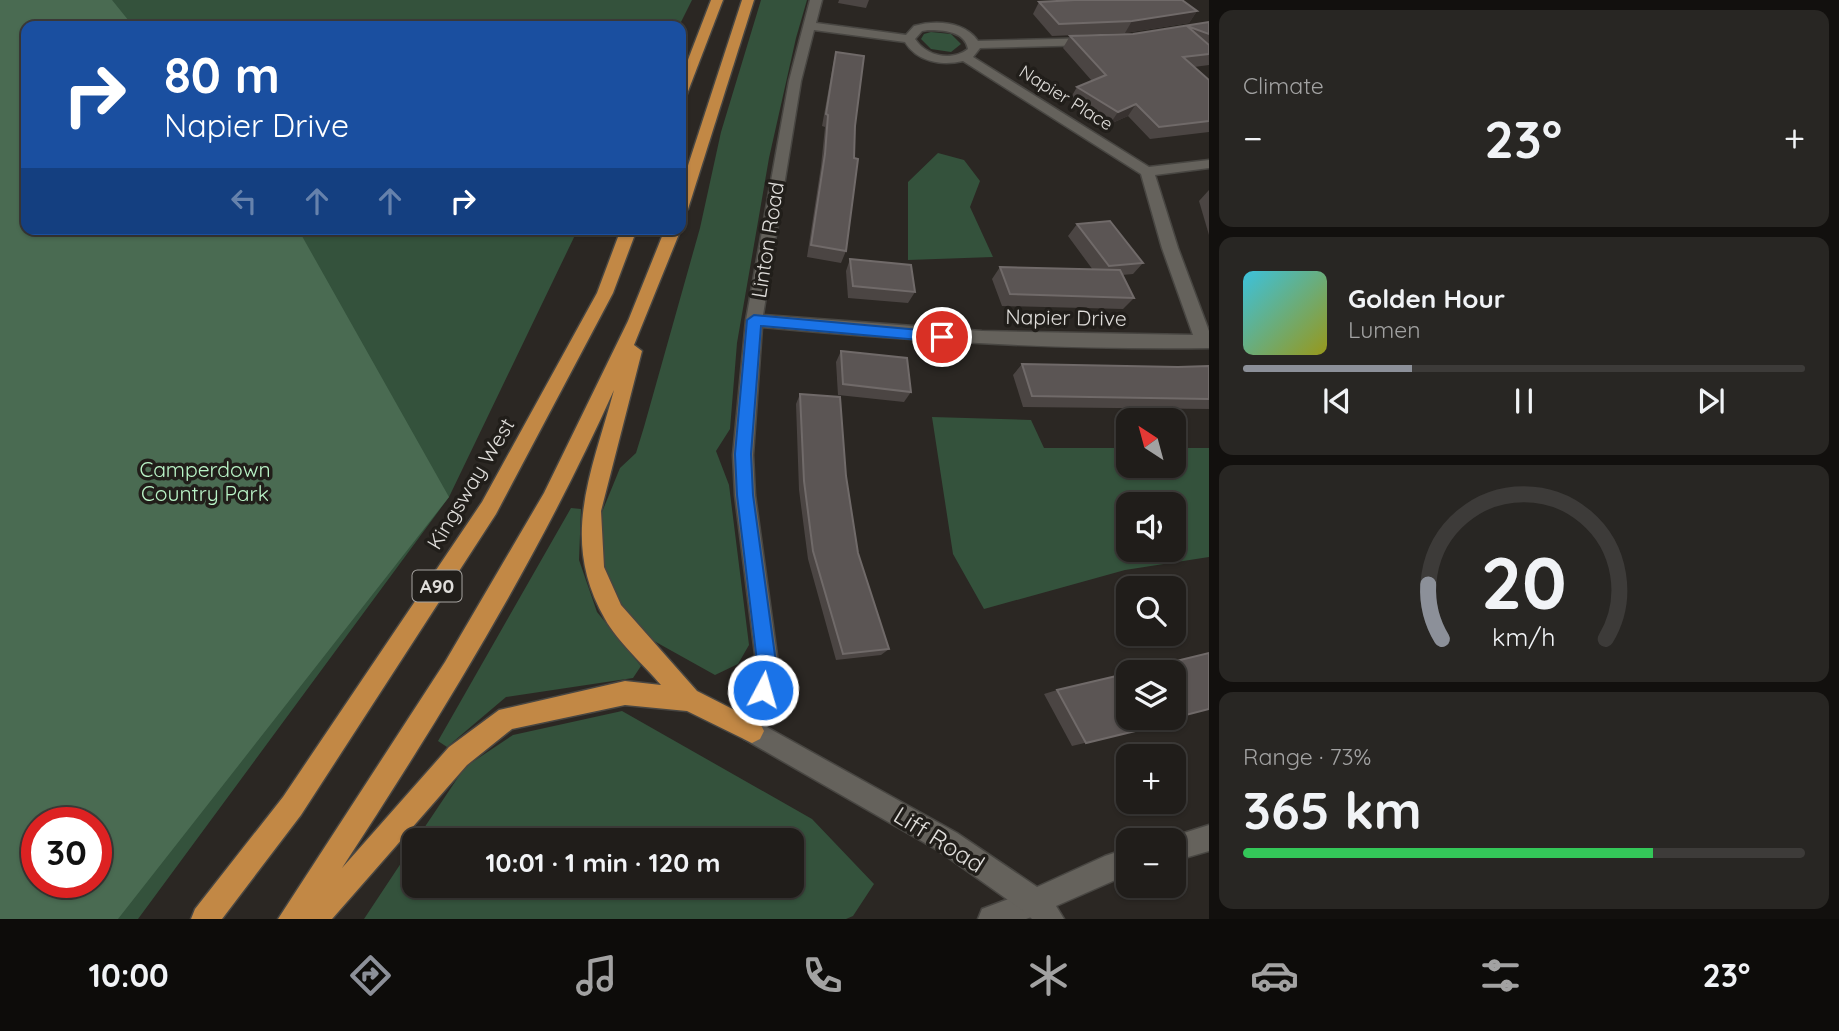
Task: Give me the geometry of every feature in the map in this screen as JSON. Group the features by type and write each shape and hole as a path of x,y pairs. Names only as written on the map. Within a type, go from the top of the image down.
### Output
{"highway":[{"path":"686,81 717,0"},
{"path":"686,193 748,0"},
{"name":"Kingsway West","path":"205,919 292,806 489,508 605,293 627,235"},
{"name":"A90","path":"292,919 397,763 530,539 587,431 647,300 671,235"},
{"path":"647,300 591,511 593,567 612,613 690,699 752,731"},
{"path":"314,919 458,756 508,718 625,693 690,699"}],"street":[{"name":"Linton Road","path":"752,731 768,670 745,495 743,454 754,320 795,80 816,0"},
{"path":"809,26 909,39 917,50 935,57 970,51 1112,41"},
{"name":"Napier Place","path":"909,39 918,28 940,26 964,33 970,51 1147,172"},
{"path":"1207,341 1170,248 1147,172 1209,164"},
{"name":"Napier Drive","path":"754,320 915,336 1046,342 1207,341"},
{"name":"Liff Road","path":"752,731 948,842 1042,910"},
{"path":"1186,845 1209,838"},
{"path":"992,919 1042,910 1116,867"}],"green space":[{"name":"Camperdown Country Park","path":"0,0 692,0 682,21 21,21 21,235 575,235 449,497 138,919 0,919"},
{"name":"Camperdown Country Park","path":"0,0 112,0 129,21 21,21 21,235 301,235 449,497 118,919 0,919"},
{"path":"761,0 807,0 769,158 737,343 730,429 716,451 729,485 749,645 738,664 715,675 654,641 621,607 603,566 602,512 620,468 636,453 700,228 721,132"},
{"path":"924,34 951,34 961,44 951,52 931,49 921,39"},
{"path":"938,153 964,160 980,181 970,207 993,257 908,260 908,182"},
{"path":"932,417 1031,420 1044,448 1116,448 1116,478 1186,478 1186,448 1209,448 1209,557 1186,561 1186,492 1116,492 1116,562 1177,562 1125,570 984,609 953,554"},
{"path":"571,508 581,509 579,560 597,612 641,666 633,678 506,697 447,747 438,741"},
{"path":"622,711 812,819 874,884 853,916 846,919 364,919 402,862 402,898 804,898 804,828 424,828 465,767 513,735"}],"building":[{"path":"1182,0 1197,11 1132,21 1059,24 1039,2"},
{"path":"1209,22 1209,34 1187,26 1209,45 1209,54 1183,57 1209,80 1209,121 1159,127 1136,104 1118,112 1077,87 1106,75 1070,36 1133,34"},
{"path":"836,52 864,56 855,126 854,158 858,159 846,251 811,245 825,154 826,114"},
{"path":"1110,221 1143,263 1109,266 1077,224"},
{"path":"850,259 911,265 915,292 853,286"},
{"path":"1000,267 1120,270 1134,298 1010,294"},
{"path":"841,351 907,358 911,392 843,384"},
{"path":"1022,364 1209,366 1209,399 1032,396"},
{"path":"800,394 840,397 846,476 858,553 889,649 843,654 813,551 804,481"},
{"path":"1209,653 1209,709 1186,715 1186,660 1180,660"},
{"path":"1116,676 1116,730 1139,730 1086,743 1057,690"}],"route":[{"path":"763,690 768,670 745,495 743,454 754,320 942,337"}]}
